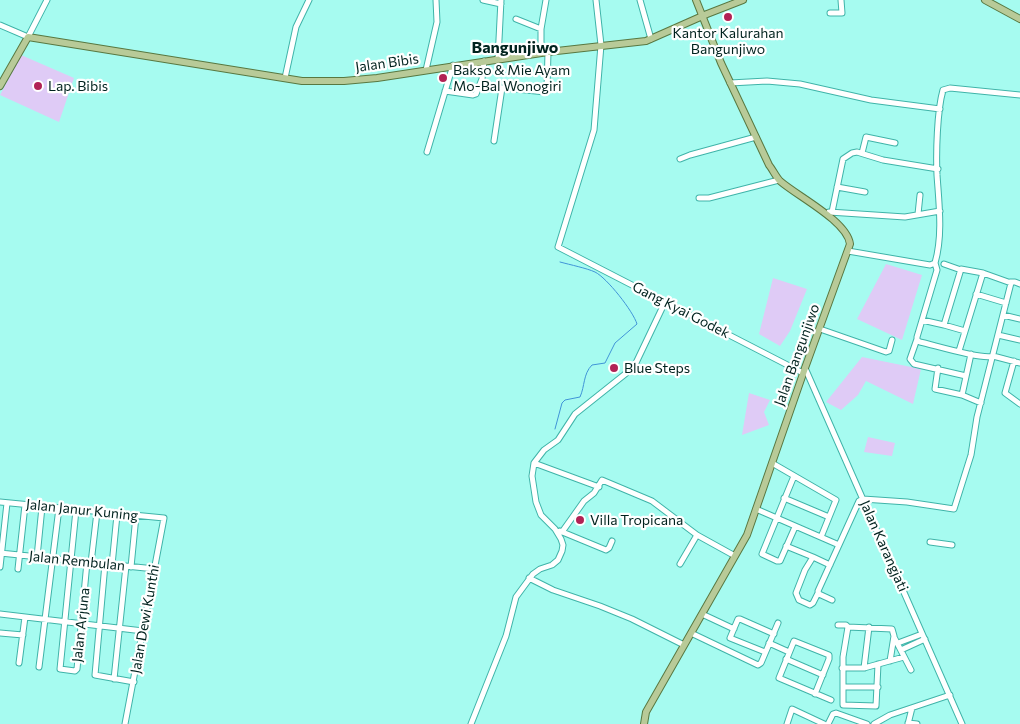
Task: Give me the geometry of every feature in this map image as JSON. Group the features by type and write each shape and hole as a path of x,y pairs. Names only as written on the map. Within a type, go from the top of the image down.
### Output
{"main road":[{"path":"696,0 730,83 779,180 824,212 845,231 849,237 848,251"},
{"name":"Jalan Bibis","path":"28,37 302,81 344,81 544,52 646,41 744,0"},
{"path":"985,0 1020,19"},
{"path":"0,86 28,37"},
{"name":"Jalan Bangunjiwo","path":"644,724 646,712 747,535 804,370 848,251"}],"street":[{"path":"0,25 28,37 47,0"},
{"path":"285,78 296,27 309,0"},
{"path":"426,70 437,22 436,0"},
{"path":"482,0 501,2 498,59"},
{"path":"478,88 545,92 547,89 541,30 546,0"},
{"path":"596,0 601,45"},
{"path":"640,0 651,39"},
{"path":"830,13 842,13 841,0"},
{"path":"516,19 541,30"},
{"name":"Gang Kyai Godek","path":"601,45 594,130 558,247 804,370"},
{"path":"445,92 476,94 482,79 484,61"},
{"path":"426,152 453,65"},
{"path":"730,83 761,81 800,84 864,98 940,109"},
{"path":"494,141 502,88"},
{"path":"966,376 914,364 910,360 937,270 934,263 940,211 938,169 940,109 943,90 947,88 1020,95"},
{"path":"680,160 690,155 756,137"},
{"path":"862,153 866,137 895,143"},
{"path":"832,212 843,159 855,152 883,160 938,169"},
{"path":"699,198 709,198 779,180"},
{"path":"837,187 865,192"},
{"path":"918,214 920,195"},
{"path":"824,212 905,217 940,211"},
{"path":"848,251 930,265 934,263"},
{"path":"944,264 1020,284"},
{"path":"944,325 961,270"},
{"path":"959,351 983,273"},
{"path":"813,557 797,588 796,596 799,600 810,605 818,593 856,505 863,499 907,502 954,509 971,455 976,424 1010,282"},
{"path":"976,294 1006,303"},
{"path":"471,724 506,636 516,597 529,578 540,569 552,565 558,560 563,545 555,529 541,515 536,502 532,476 534,463 544,450 558,440 574,414 634,367 665,302"},
{"path":"1003,315 1020,319"},
{"path":"922,320 965,331"},
{"path":"820,328 886,352 889,351 892,340"},
{"path":"998,334 1020,340"},
{"path":"917,339 920,342 971,354 993,356 1020,362"},
{"path":"962,395 971,354"},
{"path":"1014,361 1005,394 1020,404"},
{"path":"938,368 934,388 962,395 981,403"},
{"name":"Jalan Karangjati","path":"804,370 962,724"},
{"path":"534,463 599,486"},
{"path":"772,463 836,500 820,537"},
{"path":"794,476 762,554 779,561 795,527"},
{"path":"562,532 602,480 652,501 697,535 735,556"},
{"path":"784,498 829,517"},
{"name":"Jalan Janur Kuning","path":"0,502 117,515 164,518"},
{"path":"0,567 8,503"},
{"path":"18,569 25,505"},
{"path":"37,557 42,507"},
{"path":"38,668 47,593 54,559 59,508"},
{"path":"756,509 839,545"},
{"path":"64,622 76,510"},
{"name":"Jalan Arjuna","path":"64,622 59,669 75,671 77,670 89,562 97,512"},
{"path":"112,565 117,515"},
{"path":"114,679 136,516"},
{"name":"Jalan Dewi Kunthi","path":"125,722 164,518"},
{"path":"555,529 606,550 612,542"},
{"path":"680,564 697,535"},
{"path":"930,542 952,545"},
{"path":"786,546 830,565"},
{"name":"Jalan Rembulan","path":"1,553 155,569"},
{"path":"105,564 96,676 134,682"},
{"path":"529,578 553,590 632,619 684,645"},
{"path":"818,593 832,600"},
{"path":"0,614 143,631"},
{"path":"702,614 734,630"},
{"path":"20,662 25,617"},
{"path":"724,650 738,619 774,634"},
{"path":"691,633 758,665 761,663 778,623"},
{"path":"838,625 891,628 911,670"},
{"path":"848,627 842,657 843,705 875,706 877,704 878,664"},
{"path":"864,668 870,627"},
{"path":"0,633 23,635"},
{"path":"890,661 894,636"},
{"path":"898,643 923,636"},
{"path":"901,650 923,636"},
{"path":"730,638 766,652"},
{"path":"815,694 829,657 828,654 794,641 779,678 815,694 831,700"},
{"path":"770,643 789,652"},
{"path":"842,668 864,668 904,657"},
{"path":"786,659 823,675"},
{"path":"843,687 878,687"},
{"path":"874,724 886,721 912,708 950,696"},
{"path":"912,708 908,723 918,724"},
{"path":"786,724 792,709 824,724"},
{"path":"828,724 833,714 836,713 867,724"}],"shaded area":[{"name":"Lap. Bibis","path":"21,55 74,78 59,122 0,95"},
{"path":"886,264 922,275 902,340 857,319"},
{"path":"773,278 807,289 790,331 780,346 759,334"},
{"path":"862,357 921,369 913,404 866,381 858,395 841,410 826,402"},
{"path":"749,393 770,400 764,412 769,425 742,435"},
{"path":"868,437 895,443 892,456 864,452"}],"waterway":[{"path":"555,429 562,403 565,400 580,397 586,376 592,365 605,363 615,343 637,324 625,303 600,275 587,269 560,262"}],"place":[{"name":"Kantor Kalurahan Bangunjiwo","path":"728,17"},
{"name":"Bakso & Mie Ayam Mo-Bal Wonogiri","path":"443,78"},
{"name":"Lap. Bibis","path":"38,86"},
{"name":"Blue Steps","path":"614,368"},
{"name":"Villa Tropicana","path":"580,520"}],"district":[{"name":"Bangunjiwo","path":"515,48"}]}
